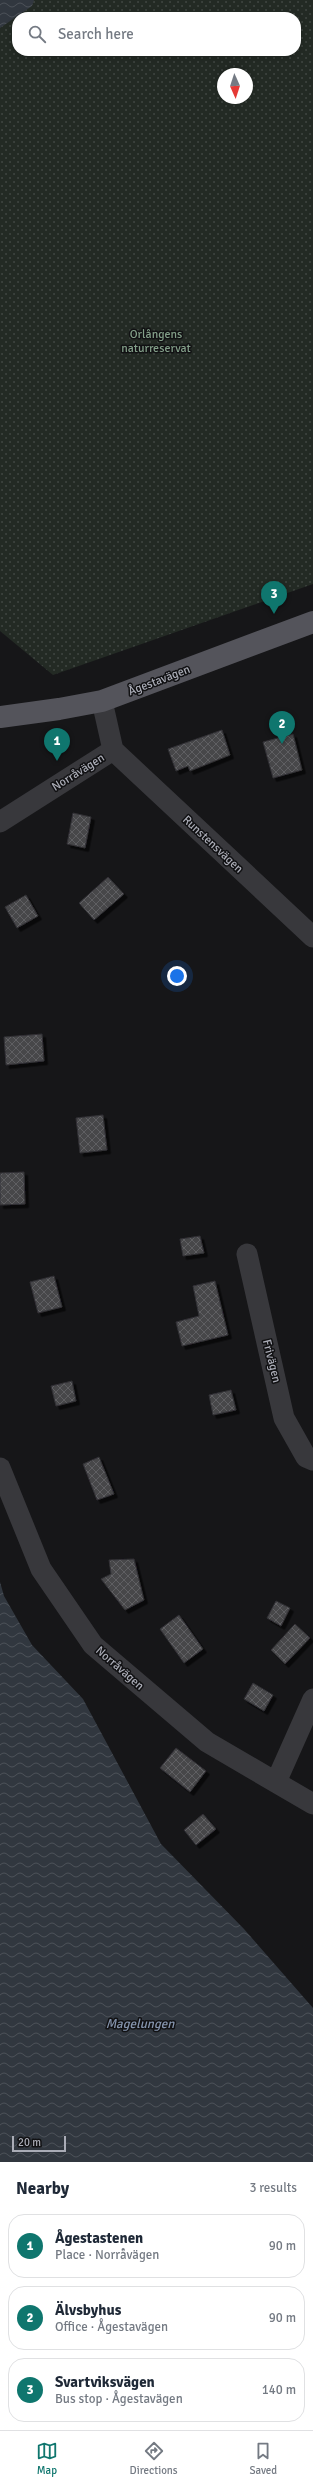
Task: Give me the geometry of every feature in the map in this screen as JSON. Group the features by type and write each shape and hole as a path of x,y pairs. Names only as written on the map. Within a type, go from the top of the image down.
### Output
{"main road":[{"name":"Ågestavägen","path":"0,717 59,709 102,700 313,622"}],"street":[{"name":"Norråvägen","path":"0,822 113,750 102,700"},
{"name":"Runstensvägen","path":"113,750 313,937"},
{"name":"Frivägen","path":"247,1254 284,1418 306,1457 313,1460"},
{"name":"Norråvägen","path":"0,1468 41,1569 93,1645 207,1742 313,1804"},
{"path":"276,1782 313,1699"}],"green space":[{"name":"Orlångens naturreservat","path":"0,0 313,0 313,584 53,675 0,631"}],"water":[{"path":"0,0 34,0 32,6 23,12 12,12 12,20 0,28"},
{"name":"Magelungen","path":"0,1582 4,1596 32,1645 83,1699 161,1844 244,1929 313,2008 313,2162 0,2162"}],"building":[{"path":"222,730 230,755 190,771 188,766 176,771 168,749"},
{"path":"293,734 302,770 273,778 263,742"},
{"path":"73,813 91,817 85,848 67,844"},
{"path":"108,877 124,894 94,920 79,903"},
{"path":"26,895 38,916 17,928 5,907"},
{"path":"42,1034 44,1061 6,1065 4,1037"},
{"path":"103,1115 107,1150 80,1153 76,1118"},
{"path":"24,1172 25,1204 0,1205 0,1173"},
{"path":"200,1236 204,1253 183,1256 180,1239"},
{"path":"54,1276 62,1307 38,1313 30,1282"},
{"path":"215,1281 228,1335 182,1346 176,1322 199,1316 193,1286"},
{"path":"72,1381 76,1401 56,1406 51,1386"},
{"path":"231,1390 236,1410 213,1415 209,1395"},
{"path":"99,1457 114,1494 97,1500 83,1464"},
{"path":"134,1559 144,1600 125,1610 101,1579 111,1574 109,1560"},
{"path":"276,1601 290,1608 281,1626 267,1618"},
{"path":"179,1615 203,1649 184,1663 160,1629"},
{"path":"295,1624 310,1638 285,1664 271,1650"},
{"path":"253,1683 273,1695 264,1711 244,1699"},
{"path":"176,1748 206,1771 190,1792 160,1768"},
{"path":"203,1814 216,1829 196,1845 184,1830"}],"place":[{"name":"Svartviksvägen","path":"274,614"},
{"name":"Älvsbyhus","path":"282,744"},
{"name":"Ågestastenen","path":"57,761"}]}
